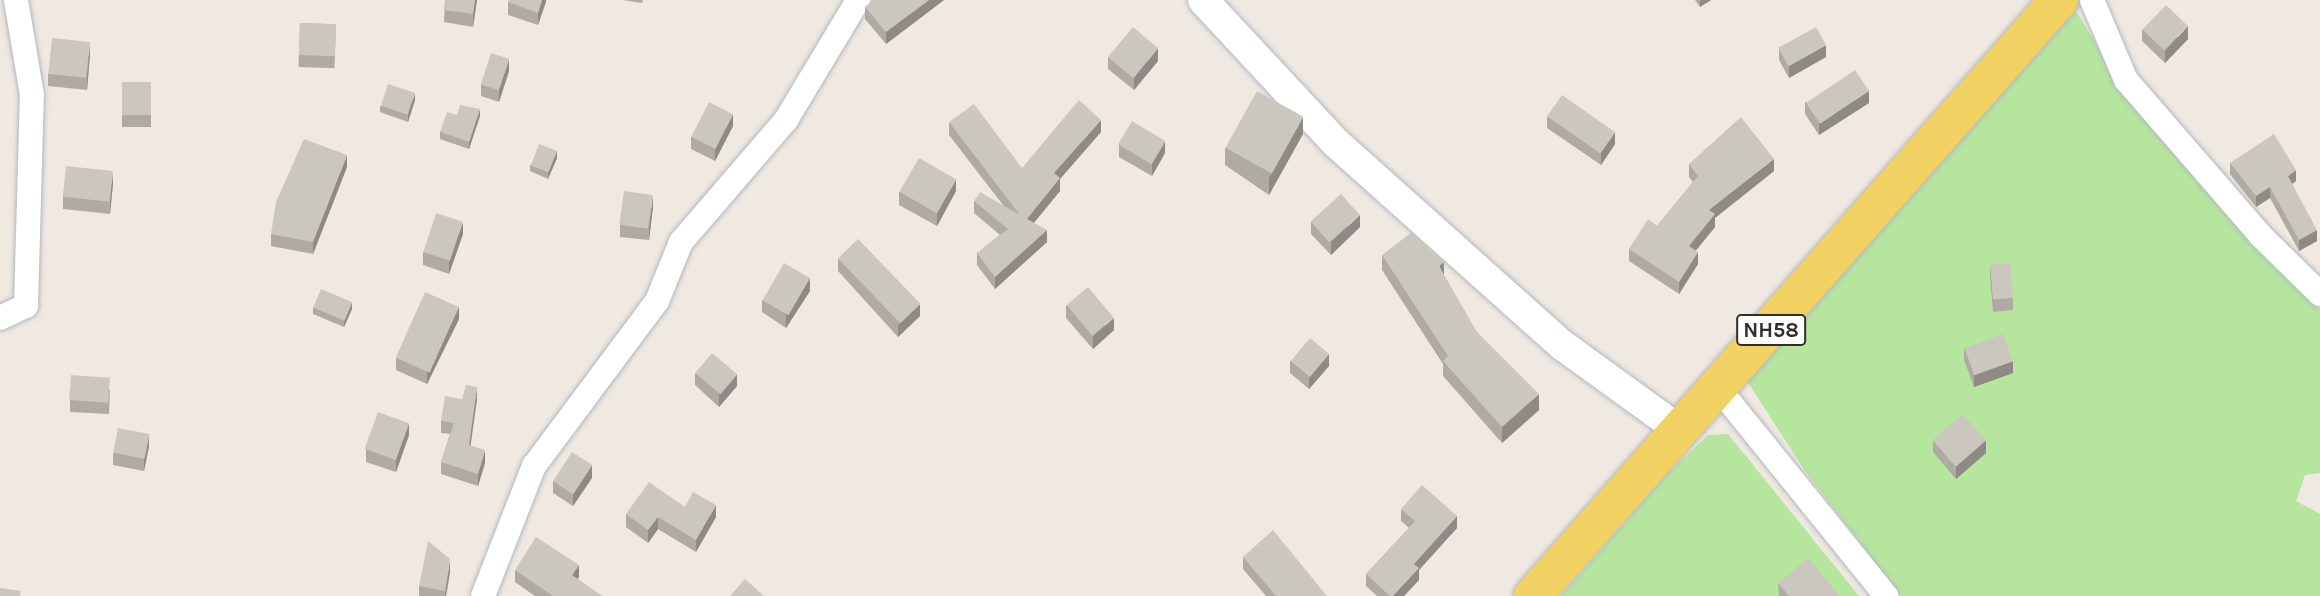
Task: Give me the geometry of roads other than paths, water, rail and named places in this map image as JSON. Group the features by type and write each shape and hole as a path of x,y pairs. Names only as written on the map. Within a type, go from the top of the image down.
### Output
{"main road":[{"name":"NH58","path":"1533,596 1678,429 1720,390 2055,5"}],"street":[{"path":"0,318 26,306 32,95 16,0"},
{"path":"483,596 534,466 657,300 681,242 786,120 858,0"},
{"path":"1203,0 1346,153 1562,345 1678,429"},
{"path":"2092,0 2126,80 2261,236 2320,294"},
{"path":"1720,390 1886,596"}]}
